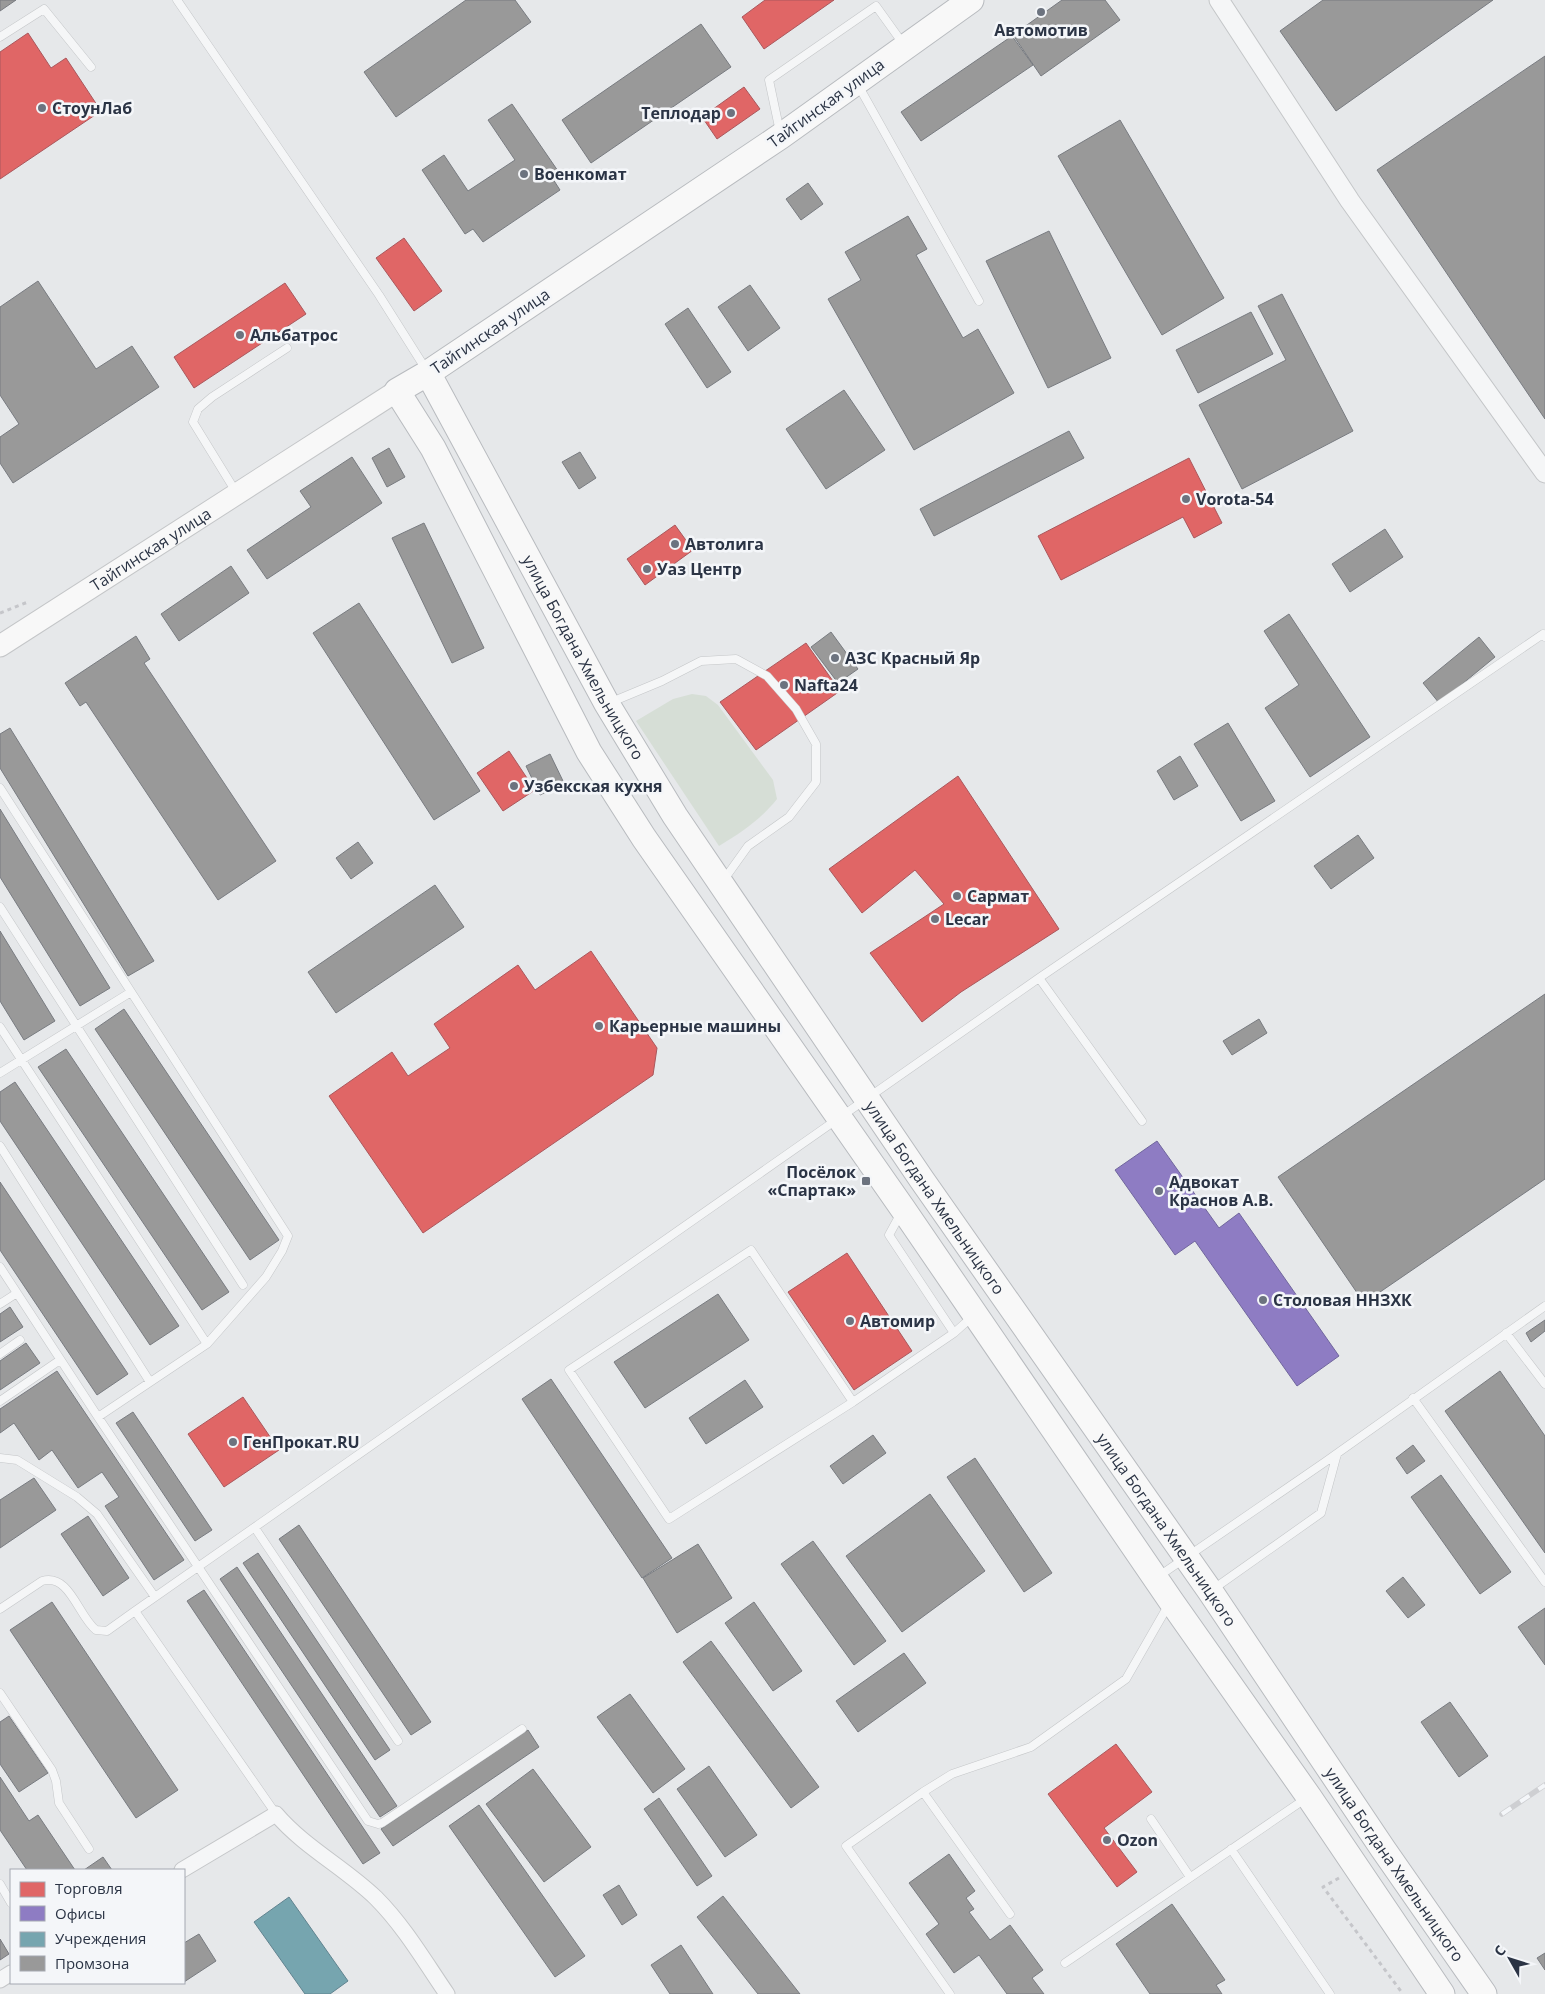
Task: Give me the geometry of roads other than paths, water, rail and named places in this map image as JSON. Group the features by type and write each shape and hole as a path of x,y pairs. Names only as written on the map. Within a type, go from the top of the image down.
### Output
{"highway":[{"name":"Тайгинская улица","path":"397,391 781,136 971,0"},
{"name":"улица Богдана Хмельницкого","path":"428,372 607,704 675,816 868,1100 1210,1591 1378,1841 1484,1994"},
{"name":"улица Богдана Хмельницкого","path":"397,391 433,448 589,752 644,838 839,1120 903,1209 1155,1578 1309,1796 1442,1994"},
{"path":"644,838 675,816"}],"main road":[{"name":"Тайгинская улица","path":"0,646 397,391"}],"street":[{"path":"1219,0 1350,201 1545,472"},
{"path":"184,1869 276,1814 298,1836 382,1905 447,1994"}],"lane":[{"path":"177,0 379,295 428,372"},
{"path":"781,136 769,80 876,6 905,46"},
{"path":"0,37 44,9 91,68"},
{"path":"856,82 979,301"},
{"path":"238,494 193,422 198,409 212,397 287,348"},
{"path":"0,1609 42,1581 49,1579 62,1584 96,1630 107,1631 868,1100 1039,978 1543,634 1545,637"},
{"path":"607,704 662,681 701,661 736,659 767,676 796,709 816,744 816,782 789,817 748,846 720,884"},
{"path":"0,788 288,1236 282,1251 266,1277 207,1344 98,1418"},
{"path":"0,908 243,1286"},
{"path":"1039,978 1142,1121"},
{"path":"0,1073 132,992"},
{"path":"0,1027 207,1344"},
{"path":"0,1146 150,1382"},
{"path":"903,1209 889,1235 954,1333"},
{"path":"853,1402 750,1250 569,1370 668,1519 853,1402 954,1333 974,1314"},
{"path":"0,1267 98,1418 368,1821 372,1824 382,1823 522,1729"},
{"path":"0,1304 16,1293"},
{"path":"1155,1578 1337,1454 1413,1398 1545,1306"},
{"path":"1506,1333 1545,1384"},
{"path":"0,1354 20,1340"},
{"path":"0,1401 60,1360"},
{"path":"1413,1398 1545,1582"},
{"path":"1210,1591 1321,1513 1337,1454"},
{"path":"0,1458 17,1460 77,1497 98,1514 156,1597"},
{"path":"255,1528 398,1741"},
{"path":"950,1994 846,1846 952,1774 1031,1747 1126,1679 1171,1601"},
{"path":"135,1611 276,1814"},
{"path":"0,1693 52,1770 56,1781 59,1803 89,1849"},
{"path":"923,1792 1010,1914"},
{"path":"1065,1963 1309,1796"},
{"path":"1151,1819 1190,1877"},
{"path":"1231,1849 1330,1994"},
{"path":"0,1884 10,1901"}],"railway":[{"path":"1502,1814 1545,1785"}],"place":[{"name":"Автомотив","path":"1041,12"},
{"name":"СтоунЛаб","path":"42,108"},
{"name":"Теплодар","path":"731,113"},
{"name":"Военкомат","path":"524,174"},
{"name":"Альбатрос","path":"240,335"},
{"name":"Vorota-54","path":"1186,499"},
{"name":"Автолига","path":"675,544"},
{"name":"Уаз Центр","path":"647,569"},
{"name":"АЗС Красный Яр","path":"835,658"},
{"name":"Nafta24","path":"784,685"},
{"name":"Узбекская кухня","path":"514,786"},
{"name":"Сармат","path":"957,896"},
{"name":"Lecar","path":"935,919"},
{"name":"Карьерные машины","path":"599,1026"},
{"name":"Посёлок «Спартак»","path":"866,1181"},
{"name":"Адвокат Краснов А.В.","path":"1159,1191"},
{"name":"Столовая ННЗХК","path":"1263,1300"},
{"name":"Автомир","path":"850,1321"},
{"name":"ГенПрокат.RU","path":"233,1442"},
{"name":"Ozon","path":"1107,1840"}]}
